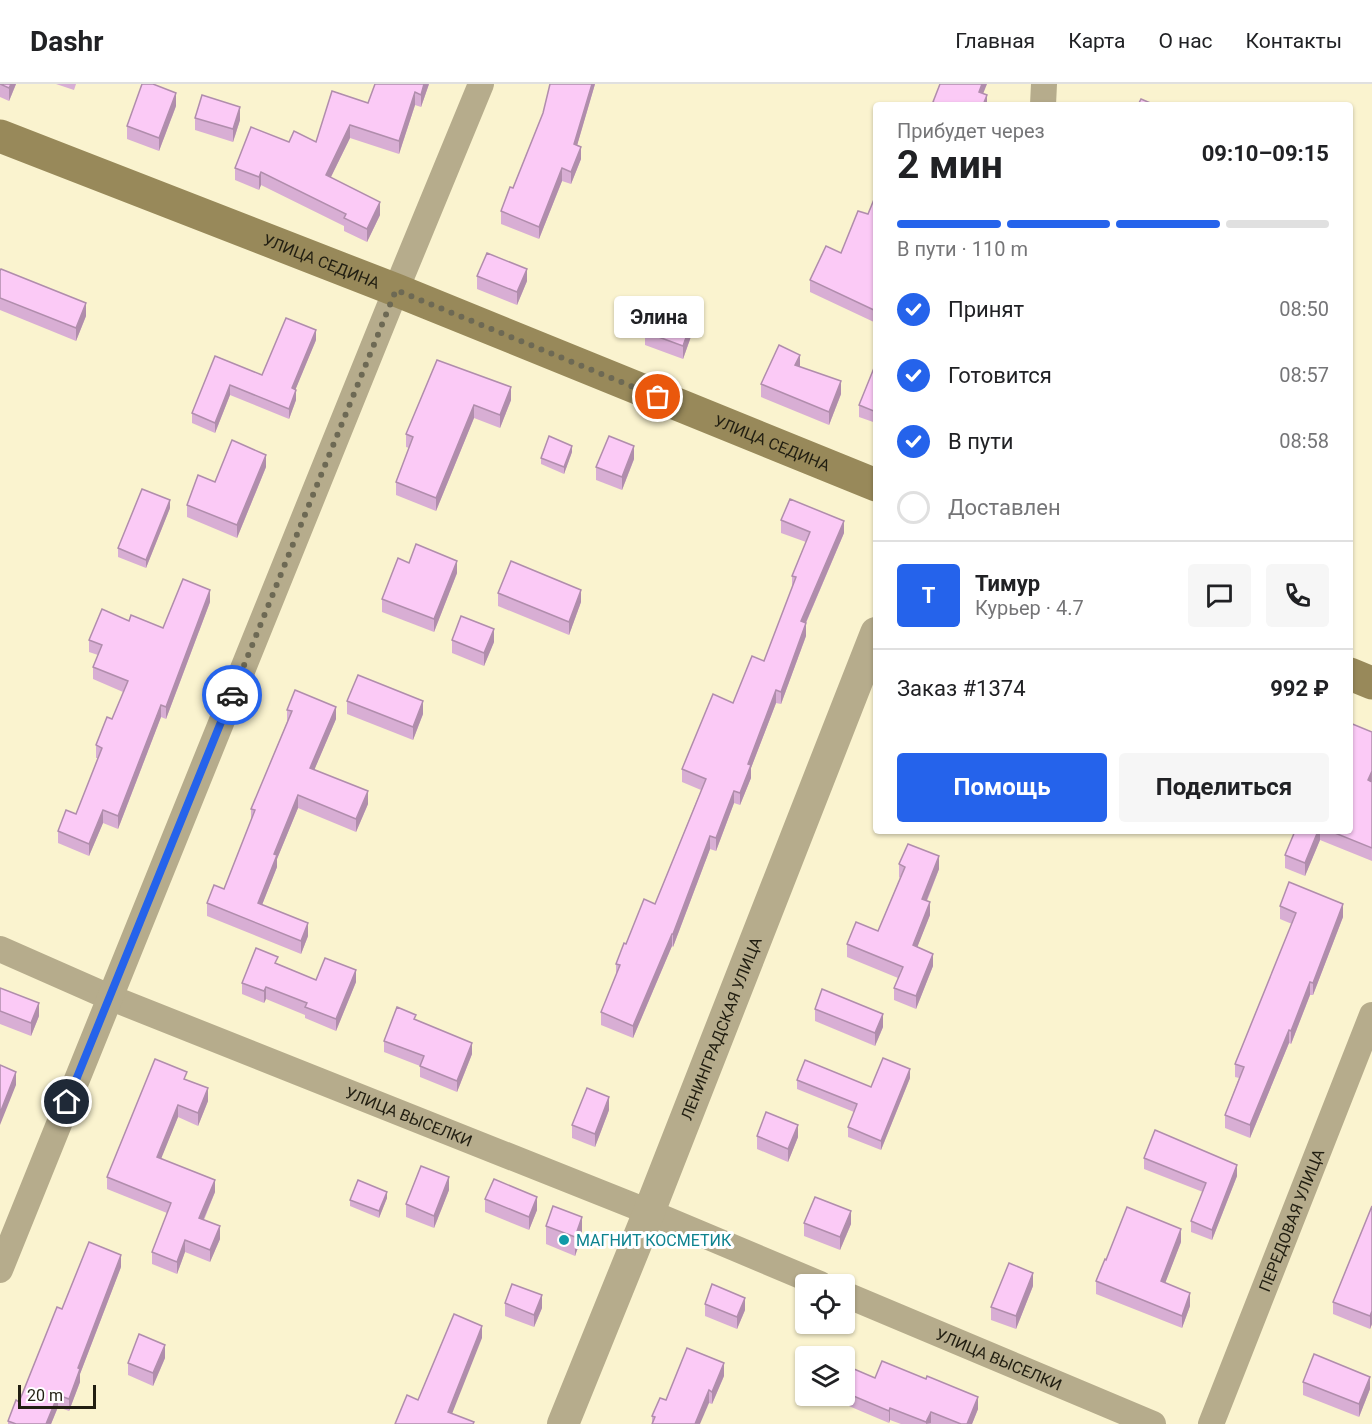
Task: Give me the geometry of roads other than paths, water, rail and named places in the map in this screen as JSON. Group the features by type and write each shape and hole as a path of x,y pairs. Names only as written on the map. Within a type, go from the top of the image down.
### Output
{"main road":[{"name":"УЛИЦА СЕДИНА","path":"0,136 396,290 873,484"},
{"path":"1353,675 1372,683"}],"street":[{"path":"0,1270 481,84"},
{"path":"1043,102 1044,84"},
{"name":"ЛЕНИНГРАДСКАЯ УЛИЦА","path":"563,1424 649,1212 873,641"},
{"name":"УЛИЦА ВЫСЕЛКИ","path":"0,949 109,997 649,1212 796,1274"},
{"name":"ПЕРЕДОВАЯ УЛИЦА","path":"1211,1424 1372,1015"},
{"name":"УЛИЦА ВЫСЕЛКИ","path":"855,1299 1153,1424"}],"place":[{"name":"Элина","path":"658,397"},
{"name":"МАГНИТ КОСМЕТИК","path":"564,1240"}]}
